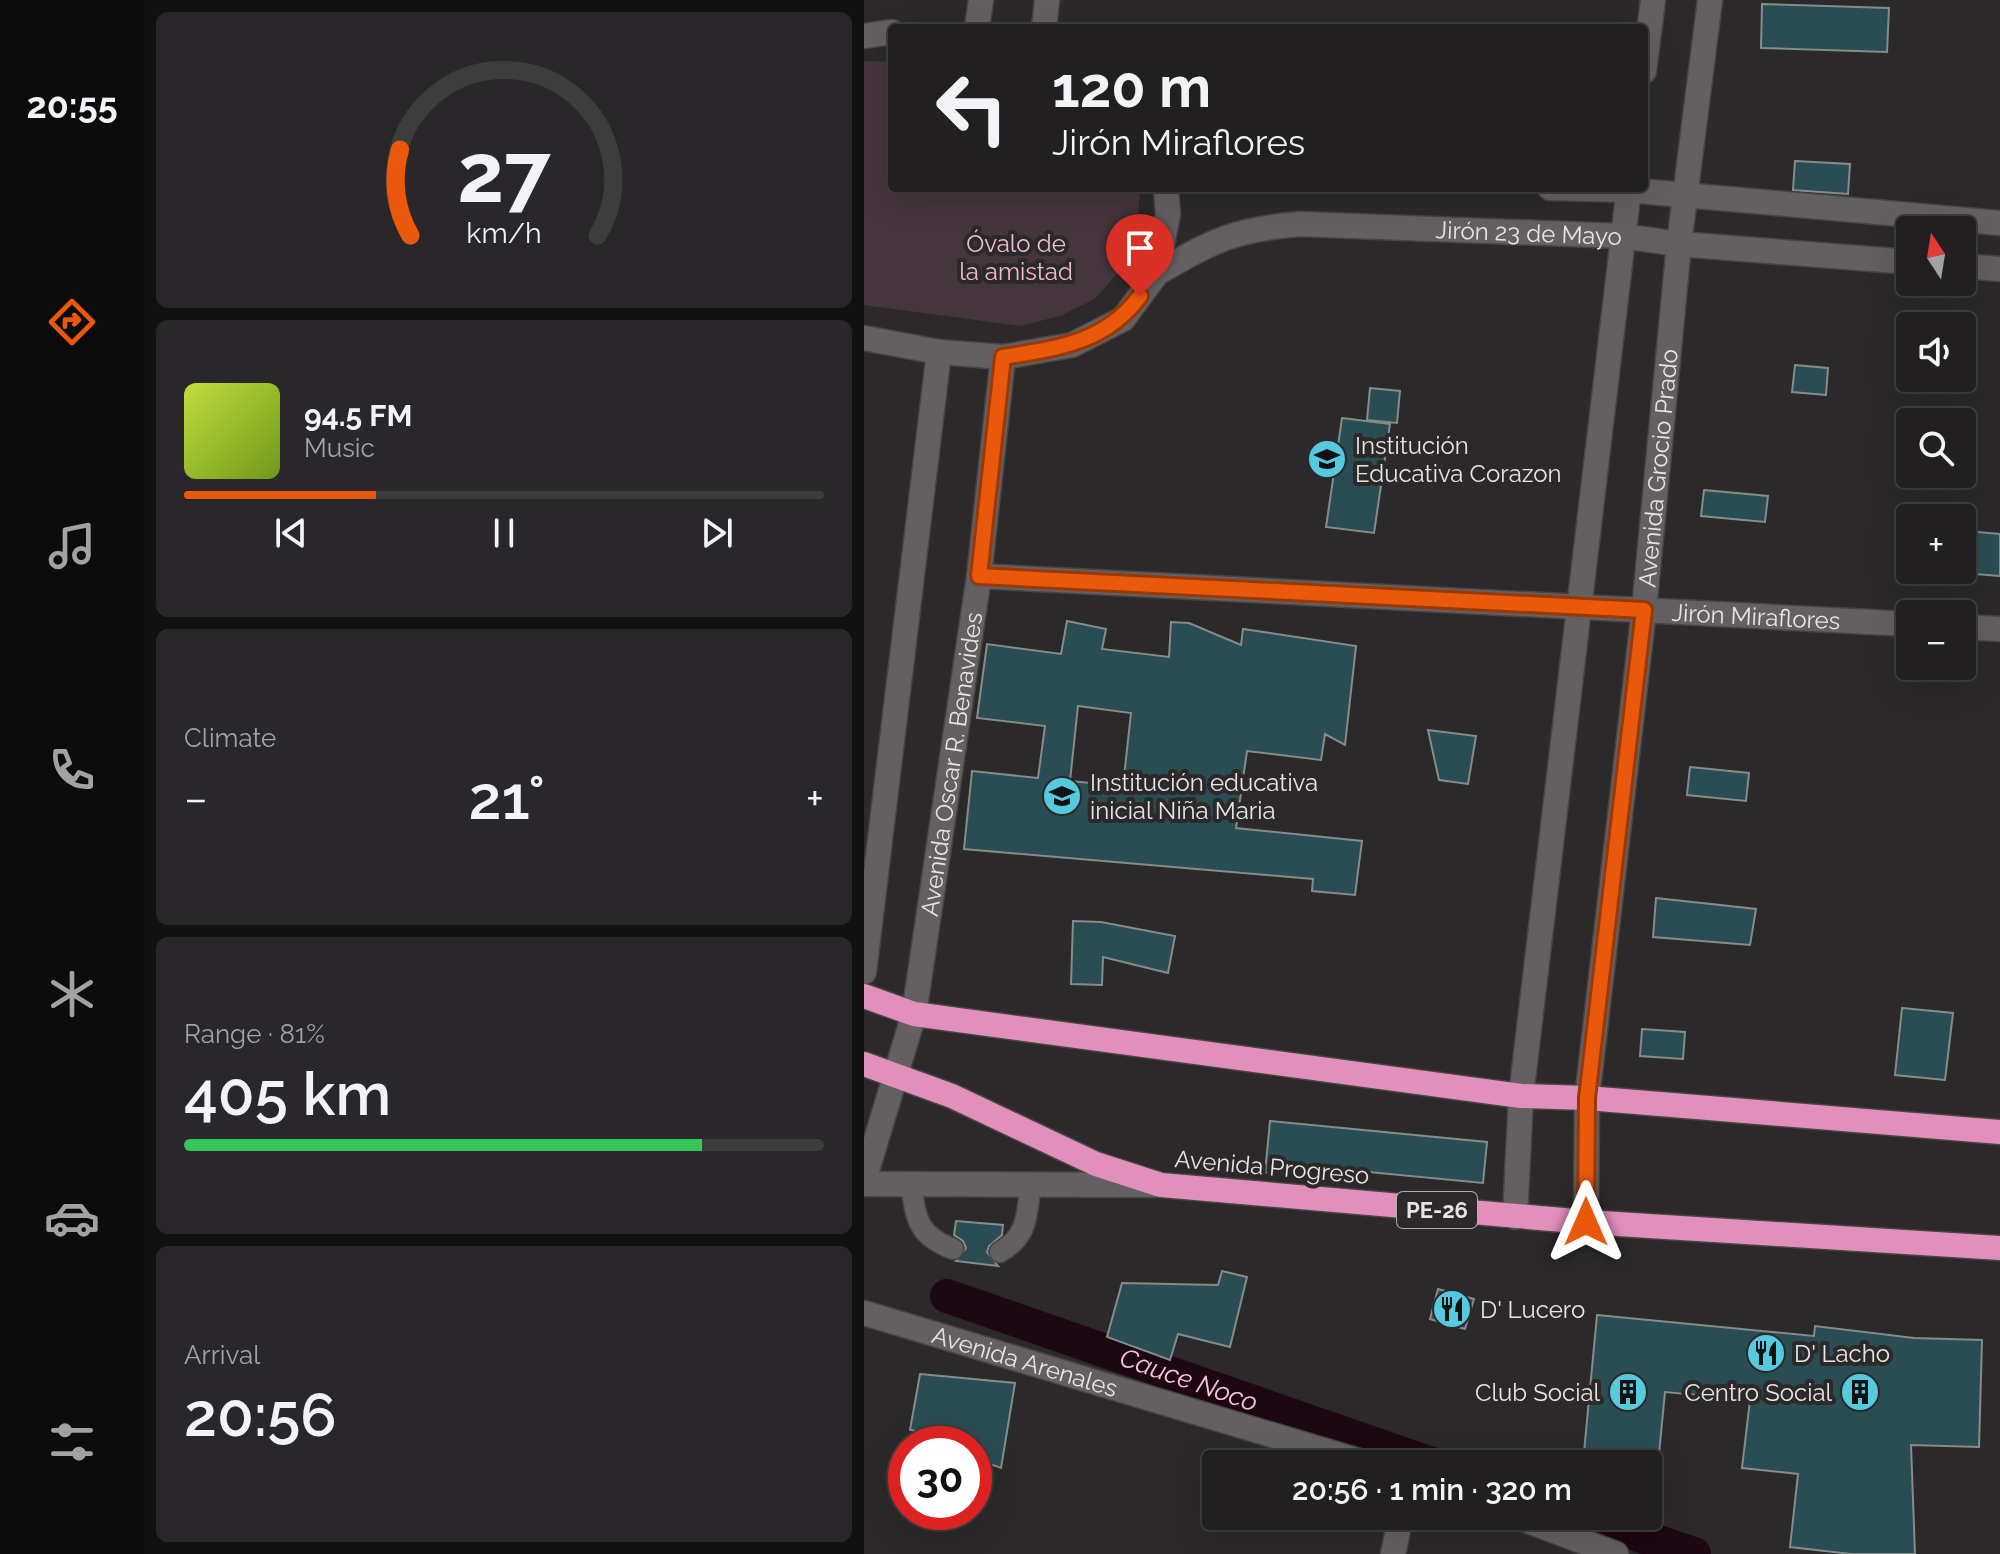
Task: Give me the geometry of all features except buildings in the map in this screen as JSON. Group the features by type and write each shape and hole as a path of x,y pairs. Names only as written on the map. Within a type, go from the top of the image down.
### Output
{"highway":[{"path":"864,996 914,1014 1521,1096 1587,1098 2000,1132"},
{"name":"PE-26","path":"864,1064 897,1073"},
{"name":"Avenida Progreso","path":"897,1073 1096,1164 1161,1185 1515,1217 2000,1248"}],"street":[{"path":"978,24 981,0"},
{"path":"1044,24 1047,0"},
{"path":"1648,39 1653,0"},
{"name":"Avenida Grocio Prado","path":"1586,1222 1587,1098 1644,610 1679,244 1710,0"},
{"path":"864,36 888,33"},
{"path":"864,338 939,352 1003,357 1072,345 1123,319 1157,273 1168,214 1166,192"},
{"path":"1515,1217 1521,1096 1628,192"},
{"name":"Jirón 23 de Mayo","path":"1648,192 2000,223"},
{"name":"Jirón 23 de Mayo","path":"1157,273 1210,242 1263,226 1300,224 1622,236 1679,244 1896,261"},
{"path":"1976,267 2000,269"},
{"path":"864,972 939,352"},
{"name":"Avenida Oscar R. Benavides","path":"864,1182 914,1014 979,576 1003,357"},
{"name":"Jirón Miraflores","path":"979,576 1896,623"},
{"path":"1976,628 2000,629"},
{"path":"864,1182 1161,1185"},
{"name":"Avenida Arenales","path":"864,1313 1322,1450"},
{"path":"1393,1554 1398,1530"},
{"path":"1552,1530 1616,1554"}],"lane":[{"path":"911,1184 916,1217 924,1231 934,1242 953,1249"},
{"path":"1000,1252 1017,1242 1024,1228 1031,1184"}],"green space":[{"name":"Óvalo de la amistad","path":"864,61 888,62 888,192 1140,192 1137,231 1120,270 1095,299 1060,316 1020,326 864,305"}],"waterway":[{"name":"Cauce Noco","path":"947,1296 1392,1450"},
{"name":"Cauce Noco","path":"1623,1530 1694,1554"}],"place":[{"name":"Institución Educativa Corazon","path":"1327,459"},
{"name":"Institución educativa inicial Niña Maria","path":"1062,796"},
{"name":"D' Lucero","path":"1452,1309"},
{"name":"D' Lacho","path":"1766,1353"},
{"name":"Club Social","path":"1628,1392"},
{"name":"Centro Social","path":"1860,1392"}],"route":[{"path":"1140,296 1123,319 1072,345 1003,357 979,576 1644,610 1587,1098 1586,1222"}]}
